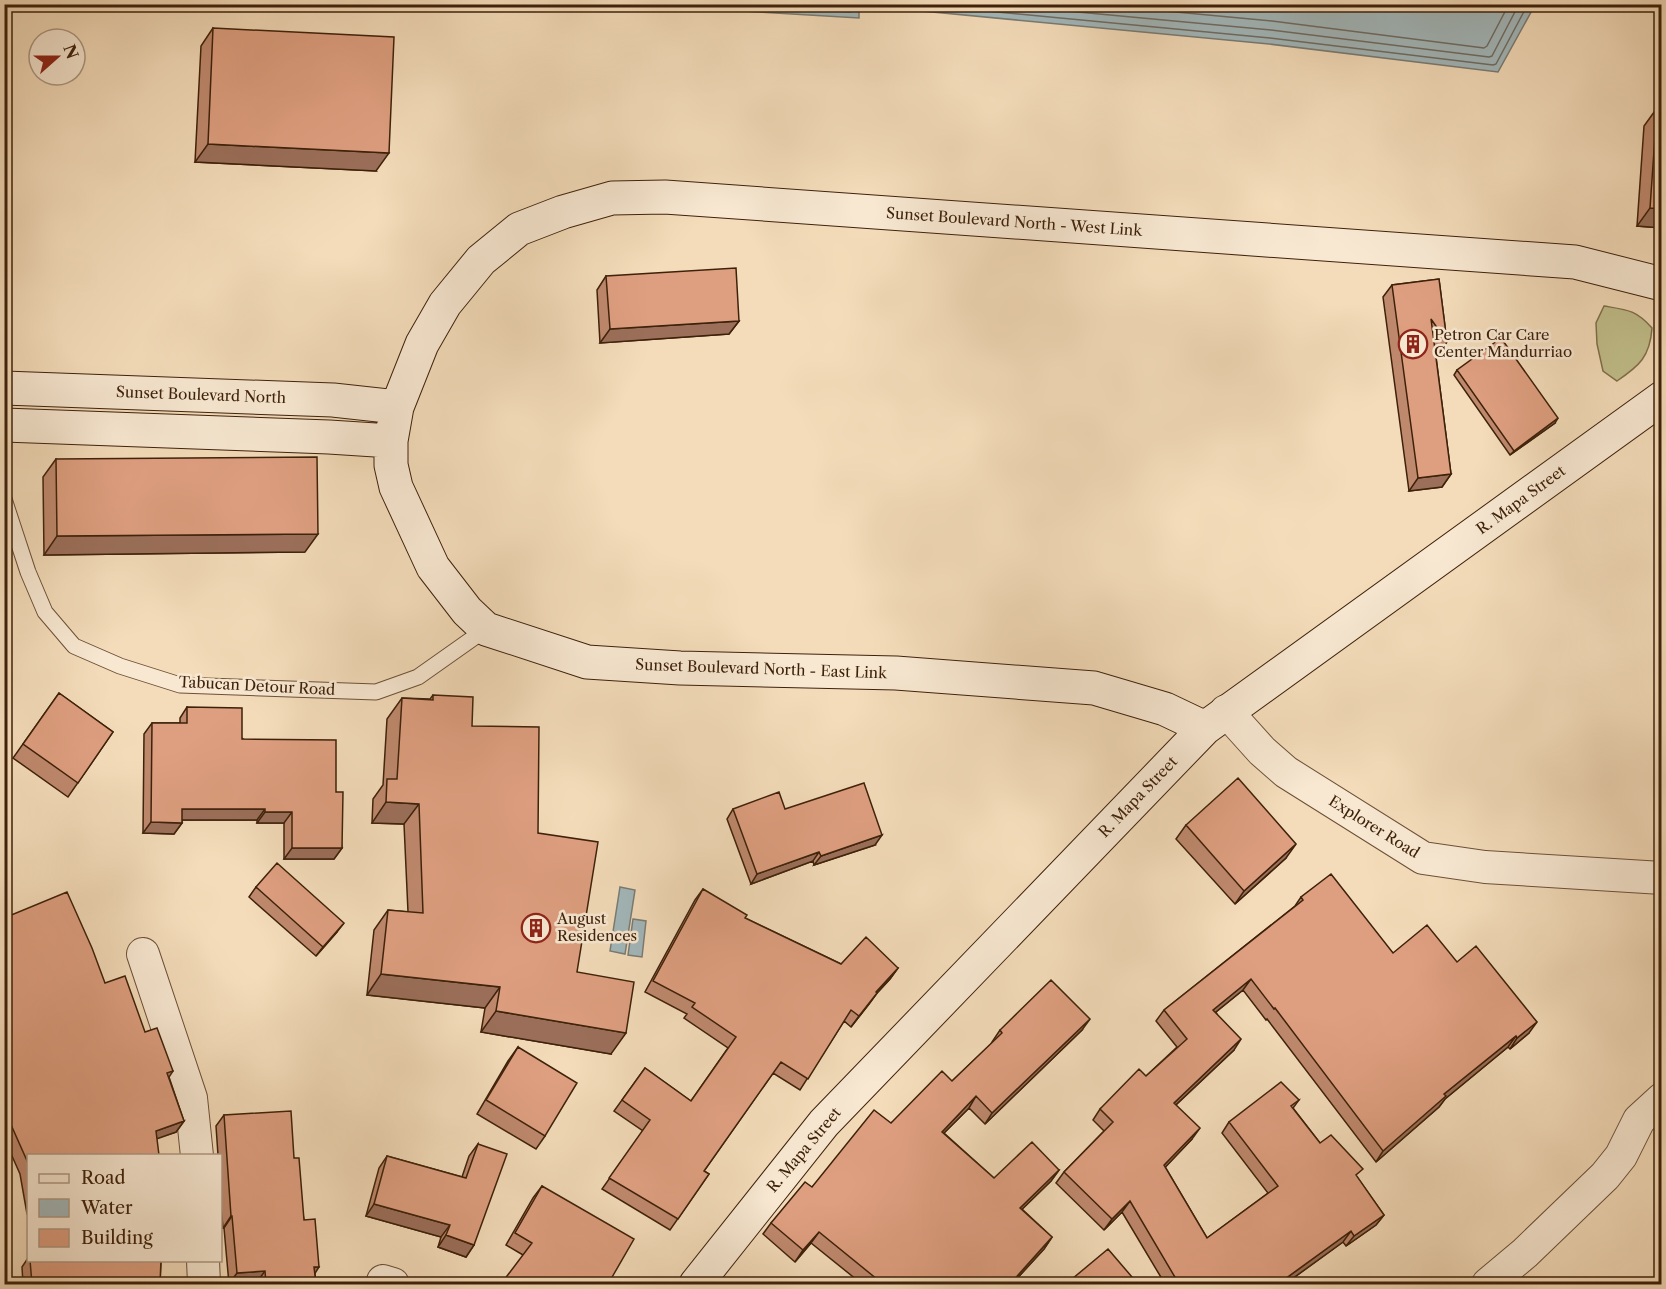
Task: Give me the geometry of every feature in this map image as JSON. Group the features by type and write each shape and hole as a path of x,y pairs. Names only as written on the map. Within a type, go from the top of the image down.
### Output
{"main road":[{"name":"Sunset Boulevard North - West Link","path":"397,407 422,344 445,304 481,260 519,229 563,212 612,198 677,198 1575,262 1662,284"},
{"name":"Sunset Boulevard North","path":"4,388 333,400 397,407"},
{"name":"R. Mapa Street","path":"696,1284 824,1123 1215,719 1662,398"},
{"path":"4,425 392,441 397,407"},
{"name":"Sunset Boulevard North - East Link","path":"392,441 390,465 396,487 433,567 486,630 587,662 680,668 896,673 1094,688 1165,709 1215,719"}],"street":[{"name":"Explorer Road","path":"1215,719 1262,751 1286,772 1423,858 1485,867 1662,878"},
{"path":"143,954 191,1098 197,1154"},
{"path":"1488,1284 1525,1253 1605,1176 1621,1156 1639,1120 1662,1098"},
{"path":"203,1262 204,1284"}],"lane":[{"name":"Tabucan Detour Road","path":"4,499 28,572 45,612 74,646 120,666 180,685 376,692 418,677 486,630"}],"shaded area":[{"path":"1604,306 1631,312 1652,328 1646,354 1637,365 1617,381 1603,371 1597,344 1596,323"}],"water":[{"path":"643,5 859,5 859,18"},
{"path":"859,5 1535,5 1498,72 1269,44"},
{"path":"620,887 635,890 625,954 610,951"},
{"path":"633,919 646,921 642,957 628,955"}],"building":[{"path":"213,28 394,37 389,153 208,144"},
{"path":"1657,108 1662,109 1662,209 1650,208"},
{"path":"736,268 739,321 610,329 606,276"},
{"path":"1439,279 1447,342 1431,319 1451,474 1418,478 1392,285"},
{"path":"1501,338 1558,418 1514,451 1457,370"},
{"path":"317,457 318,534 57,536 56,459"},
{"path":"59,693 113,732 78,783 23,744"},
{"path":"433,695 473,697 472,726 539,727 538,833 598,842 577,972 634,982 626,1033 496,1011 500,987 381,974 388,910 423,913 419,804 386,802 387,779 397,779 402,698 433,700"},
{"path":"187,707 242,708 242,739 336,740 336,792 343,792 342,848 292,848 292,812 265,812 265,809 182,809 182,823 151,822 152,723 187,723"},
{"path":"1238,778 1296,844 1244,891 1186,825"},
{"path":"864,783 882,835 821,856 819,852 757,874 733,809 779,792 785,809"},
{"path":"277,863 344,923 323,947 256,887"},
{"path":"1331,874 1393,953 1427,925 1457,962 1476,946 1537,1022 1444,1094 1446,1096 1383,1151 1251,979 1213,1010 1241,1039 1174,1103 1200,1128 1164,1165 1207,1238 1278,1186 1229,1122 1281,1082 1299,1100 1291,1106 1320,1143 1331,1135 1363,1169 1356,1175 1384,1215 1354,1236 1351,1231 1278,1284 1179,1284 1130,1201 1112,1219 1064,1172 1113,1122 1100,1109 1139,1069 1146,1076 1187,1039 1164,1010 1303,900 1301,897"},
{"path":"703,889 747,915 745,918 841,964 866,937 898,968 876,992 859,1016 851,1010 808,1079 781,1062 704,1171 709,1174 678,1219 609,1178 650,1120 622,1100 645,1068 691,1101 736,1037 692,1007 695,1003 653,981"},
{"path":"67,892 105,983 125,976 145,1032 157,1028 173,1071 167,1073 184,1121 156,1131 159,1154 27,1154 27,1161 4,1109 4,918"},
{"path":"1051,980 1090,1019 992,1113 976,1096 942,1132 994,1178 1032,1142 1059,1170 1020,1208 1052,1237 1010,1284 883,1284 819,1232 803,1250 771,1223 805,1182 812,1187 874,1110 891,1123 942,1071 952,1081 1002,1033 1000,1030"},
{"path":"518,1047 577,1083 545,1136 486,1100"},
{"path":"291,1111 294,1158 299,1158 304,1220 315,1219 319,1267 314,1267 316,1284 266,1284 265,1271 237,1273 224,1115"},
{"path":"478,1144 507,1154 474,1245 446,1235 450,1225 374,1204 387,1156 466,1178"},
{"path":"542,1186 634,1239 611,1279 619,1284 501,1284 532,1243 515,1233"},
{"path":"1108,1249 1138,1284 1066,1284"},
{"path":"30,1262 161,1262 160,1284 32,1284"}],"place":[{"name":"Petron Car Care Center Mandurriao","path":"1413,344"},
{"name":"August Residences","path":"536,928"}]}
